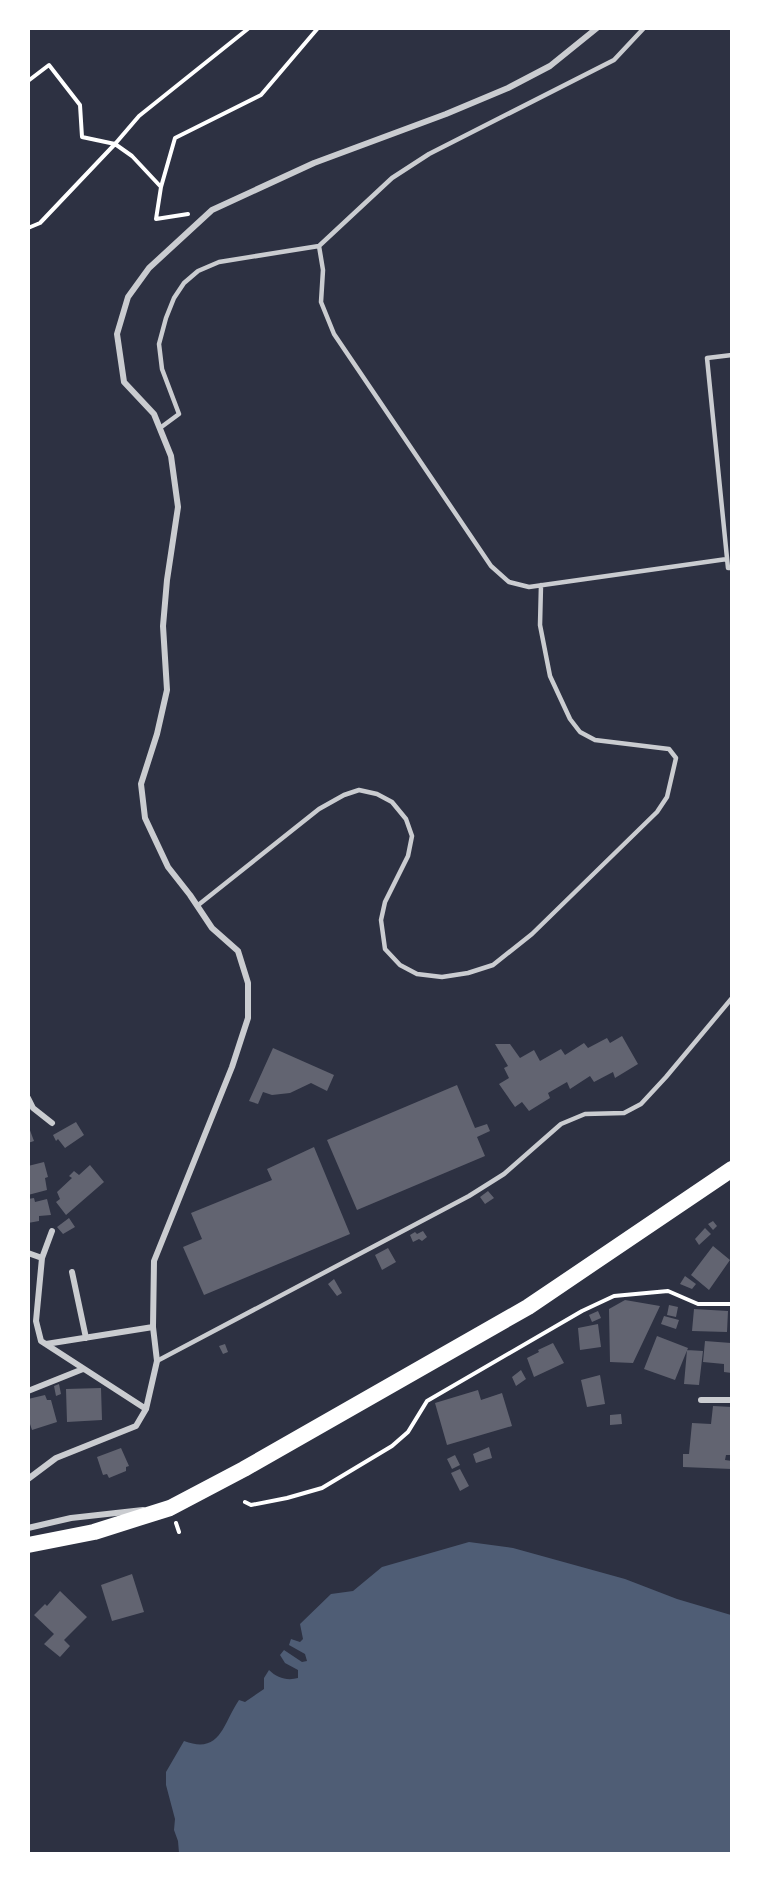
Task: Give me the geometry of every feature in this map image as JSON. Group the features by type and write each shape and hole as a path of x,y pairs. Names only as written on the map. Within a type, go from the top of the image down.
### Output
{"highway":[{"path":"28,1545 94,1532 170,1508 255,1463 528,1307 732,1170"}],"street":[{"path":"28,1479 56,1458 136,1426 146,1408 157,1361 153,1327 154,1261 232,1067 248,1018 248,983 238,951 212,928 168,867 146,818 141,784 157,734 167,690 163,626 178,507 171,456 154,414 124,382 117,334 128,297 149,268 212,210 314,163 446,114 508,88 550,66 597,28"},
{"path":"28,1098 33,1108 52,1123"},
{"path":"52,1232 42,1258 36,1321 41,1341 146,1408"},
{"path":"28,1253 42,1258"},
{"path":"72,1272 86,1338"},
{"path":"46,1344 153,1327"},
{"path":"28,1390 83,1369"},
{"path":"701,1400 732,1400"},
{"path":"28,1528 71,1518 170,1508"}],"lane":[{"path":"160,428 179,414 162,369 159,344 174,298 184,283 198,271 219,262 319,246 392,178 429,154 614,60 644,28"},
{"path":"319,246 323,270 321,302 334,334 491,566 509,582 529,587 727,559"},
{"path":"732,355 707,358 728,568 732,568"},
{"path":"197,906 319,809 344,795 359,790 377,794 392,802 406,819 412,836 408,856 385,902 381,920 385,950 400,965 417,974 442,977 468,973 493,965 532,934 657,812 667,797 676,758 669,749 595,740 580,732 570,719 550,676 540,625 541,585"},
{"path":"157,1361 469,1196 504,1174 561,1124 585,1114 624,1113 641,1104 732,998"}],"path":[{"path":"28,228 40,223 140,116 249,28"},
{"path":"212,210 156,219 161,187 175,138 261,94 318,28"},
{"path":"28,81 49,66 80,105 82,137 115,144 132,156 161,187"},
{"path":"245,1502 251,1504 287,1498 321,1488 392,1446 408,1432 427,1401 582,1311 614,1296 668,1291 698,1304 732,1304"}],"water":[{"path":"469,1542 513,1548 625,1579 677,1599 731,1615 731,1853 179,1853 174,1830 175,1819 166,1785 166,1772 184,1741 206,1744 213,1740 224,1727 239,1700 245,1702 264,1689 264,1678 269,1670 282,1678 298,1678 298,1670 285,1663 280,1655 284,1650 302,1662 307,1661 305,1654 289,1645 291,1639 300,1642 303,1639 300,1624 331,1594 353,1591 382,1567"}],"building":[{"path":"622,1036 638,1064 615,1078 613,1072 594,1082 590,1076 570,1089 567,1082 548,1093 550,1098 529,1111 522,1102 515,1107 499,1084 509,1078 504,1068 508,1066 495,1044 510,1044 520,1058 534,1050 540,1061 561,1049 565,1055 584,1043 588,1048 607,1038 610,1043"},
{"path":"273,1048 334,1075 327,1091 311,1083 290,1093 272,1095 263,1092 258,1104 249,1101"},
{"path":"457,1085 475,1128 487,1124 490,1131 477,1137 485,1156 357,1210 327,1140"},
{"path":"76,1122 84,1135 65,1148 58,1139 56,1141 53,1135"},
{"path":"28,1125 34,1141 28,1143"},
{"path":"314,1147 350,1234 204,1295 183,1247 202,1239 191,1213 272,1180 267,1169"},
{"path":"44,1162 48,1177 45,1178 47,1190 28,1195 28,1166"},
{"path":"90,1165 104,1182 66,1215 56,1202 60,1199 57,1192 72,1178 69,1176 74,1171 79,1175"},
{"path":"488,1191 494,1198 485,1204 480,1197"},
{"path":"34,1198 35,1202 47,1199 51,1215 39,1216 39,1221 28,1223 28,1199"},
{"path":"69,1218 75,1227 63,1234 57,1227"},
{"path":"713,1221 717,1226 713,1230 708,1224"},
{"path":"705,1228 711,1234 699,1245 695,1239"},
{"path":"423,1231 427,1237 422,1241 419,1239 413,1242 410,1235"},
{"path":"713,1246 730,1260 709,1290 691,1275"},
{"path":"388,1248 396,1262 382,1270 375,1255"},
{"path":"685,1276 696,1284 692,1289 680,1284"},
{"path":"334,1279 342,1293 337,1296 328,1284"},
{"path":"625,1300 660,1306 633,1363 610,1362 609,1309"},
{"path":"669,1305 678,1307 676,1317 667,1315"},
{"path":"694,1309 728,1311 727,1332 692,1331"},
{"path":"598,1311 601,1318 592,1322 589,1315"},
{"path":"664,1316 679,1320 676,1329 661,1324"},
{"path":"598,1324 601,1347 580,1350 578,1328"},
{"path":"657,1336 688,1348 675,1380 644,1369"},
{"path":"705,1341 731,1343 732,1373 724,1372 724,1364 703,1362"},
{"path":"553,1343 564,1363 534,1377 527,1358"},
{"path":"225,1344 228,1352 223,1354 219,1346"},
{"path":"687,1350 703,1351 699,1385 684,1384"},
{"path":"521,1370 526,1379 516,1386 512,1377"},
{"path":"600,1375 605,1404 587,1407 581,1380"},
{"path":"59,1384 61,1394 56,1396 54,1386"},
{"path":"101,1388 102,1420 67,1422 66,1389"},
{"path":"478,1390 481,1400 502,1393 512,1426 447,1445 435,1403"},
{"path":"45,1395 47,1400 51,1400 57,1422 32,1430 28,1418 28,1399"},
{"path":"713,1406 732,1407 732,1455 726,1455 725,1460 732,1461 732,1469 683,1467 683,1454 689,1454 692,1423 711,1424"},
{"path":"621,1414 622,1424 610,1425 610,1415"},
{"path":"489,1447 492,1458 476,1463 473,1454"},
{"path":"121,1448 129,1466 126,1467 126,1471 109,1478 107,1474 103,1475 97,1457"},
{"path":"455,1455 460,1465 452,1469 447,1459"},
{"path":"460,1469 469,1486 460,1491 451,1473"},
{"path":"132,1574 144,1612 112,1621 101,1585"},
{"path":"60,1591 87,1617 64,1640 70,1646 60,1657 44,1644 54,1634 34,1615 45,1604 47,1606"}]}
